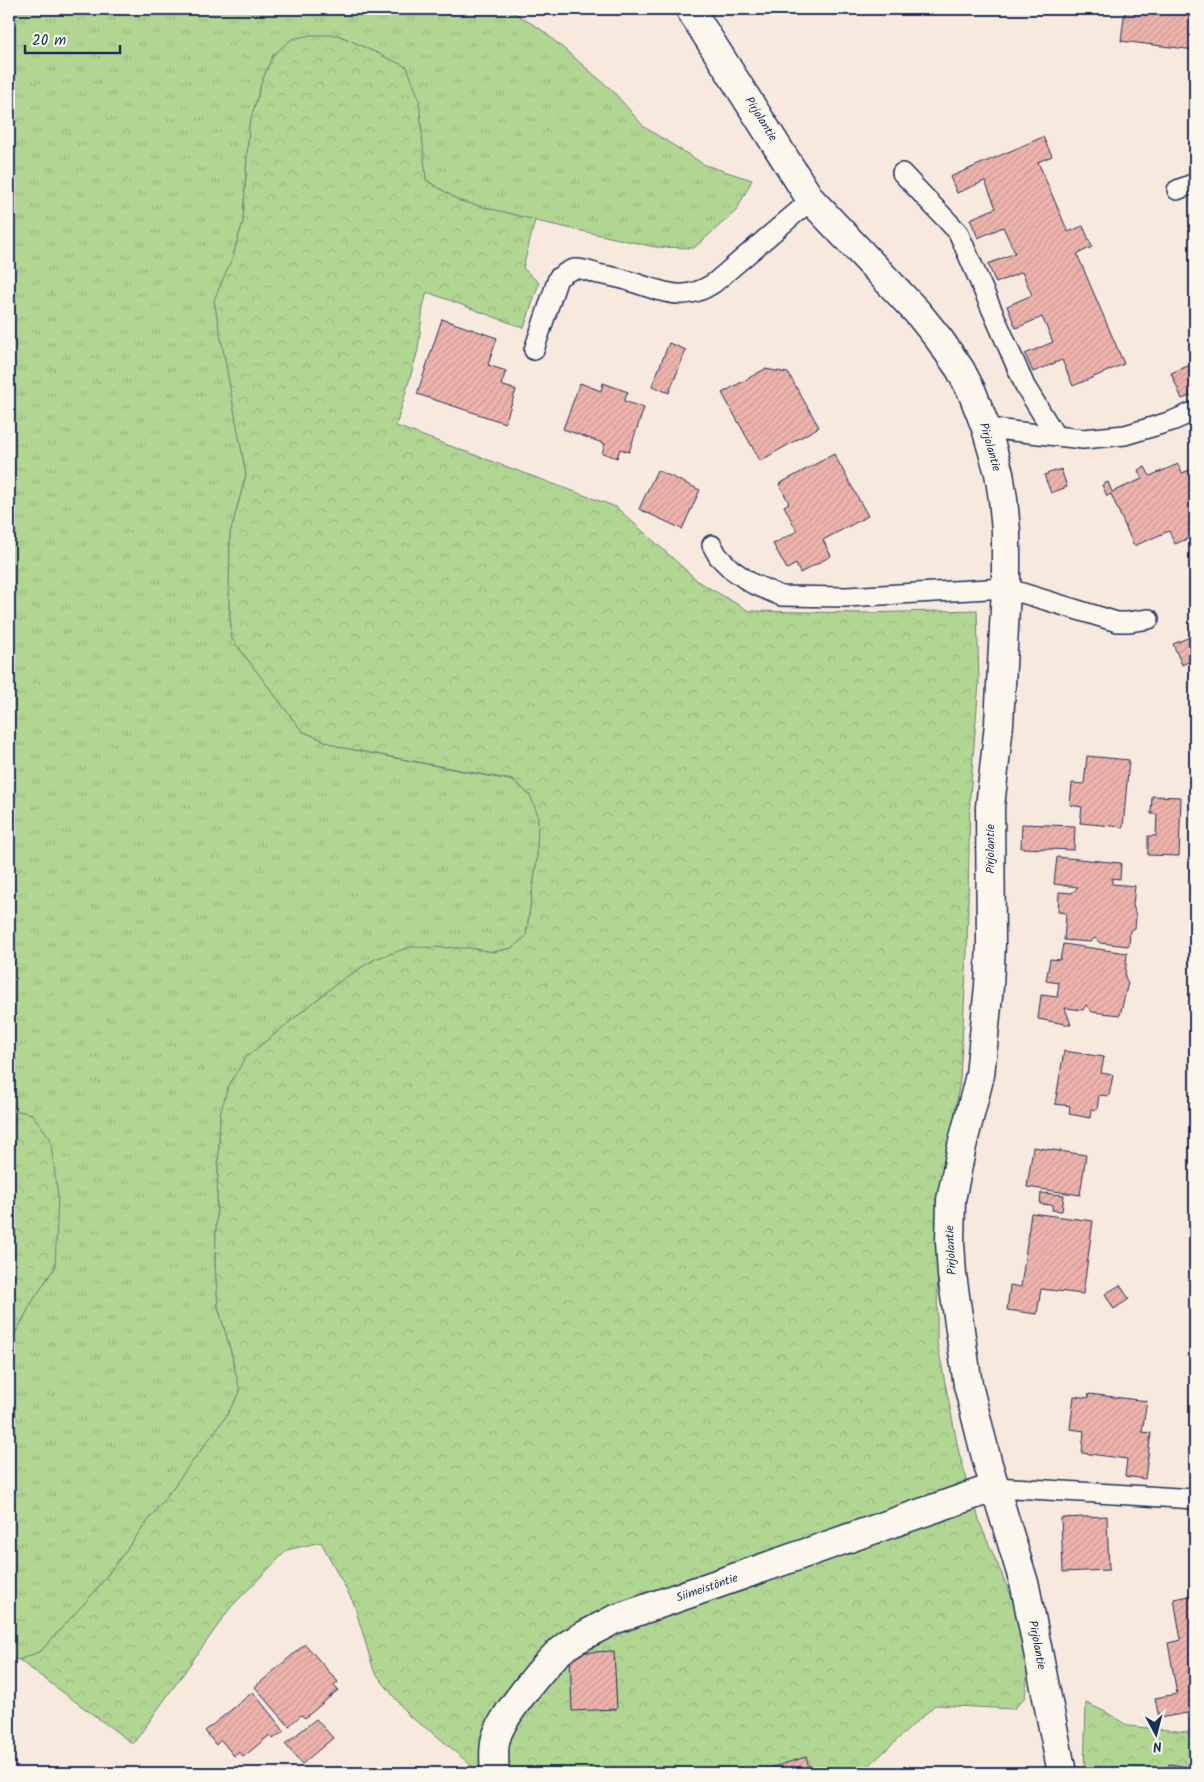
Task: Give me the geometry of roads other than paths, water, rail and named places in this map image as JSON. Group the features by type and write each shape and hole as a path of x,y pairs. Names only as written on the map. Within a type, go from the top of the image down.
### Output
{"street":[{"name":"Pirjolantie","path":"690,9 811,200 918,313 939,338 960,369 972,392 986,428 997,466 1006,531 1006,588 999,724 990,807 991,944 989,986 980,1075 956,1173 949,1221 952,1275 968,1385 987,1462 1026,1586 1062,1773"},
{"name":"Siimeistöntie","path":"494,1773 496,1739 501,1725 549,1660 568,1644 613,1620 996,1487"}],"lane":[{"path":"902,173 958,232 1025,386 1055,435"},
{"path":"1177,190 1195,183"},
{"path":"534,350 558,278 568,271 577,269 621,279 666,294 681,295 694,293 714,283 811,200"},
{"path":"986,428 1083,439 1125,435 1172,421 1195,411"},
{"path":"712,546 718,556 732,569 750,582 781,596 846,596 1006,588 1117,622 1149,619"},
{"path":"996,1487 1195,1499"}]}
